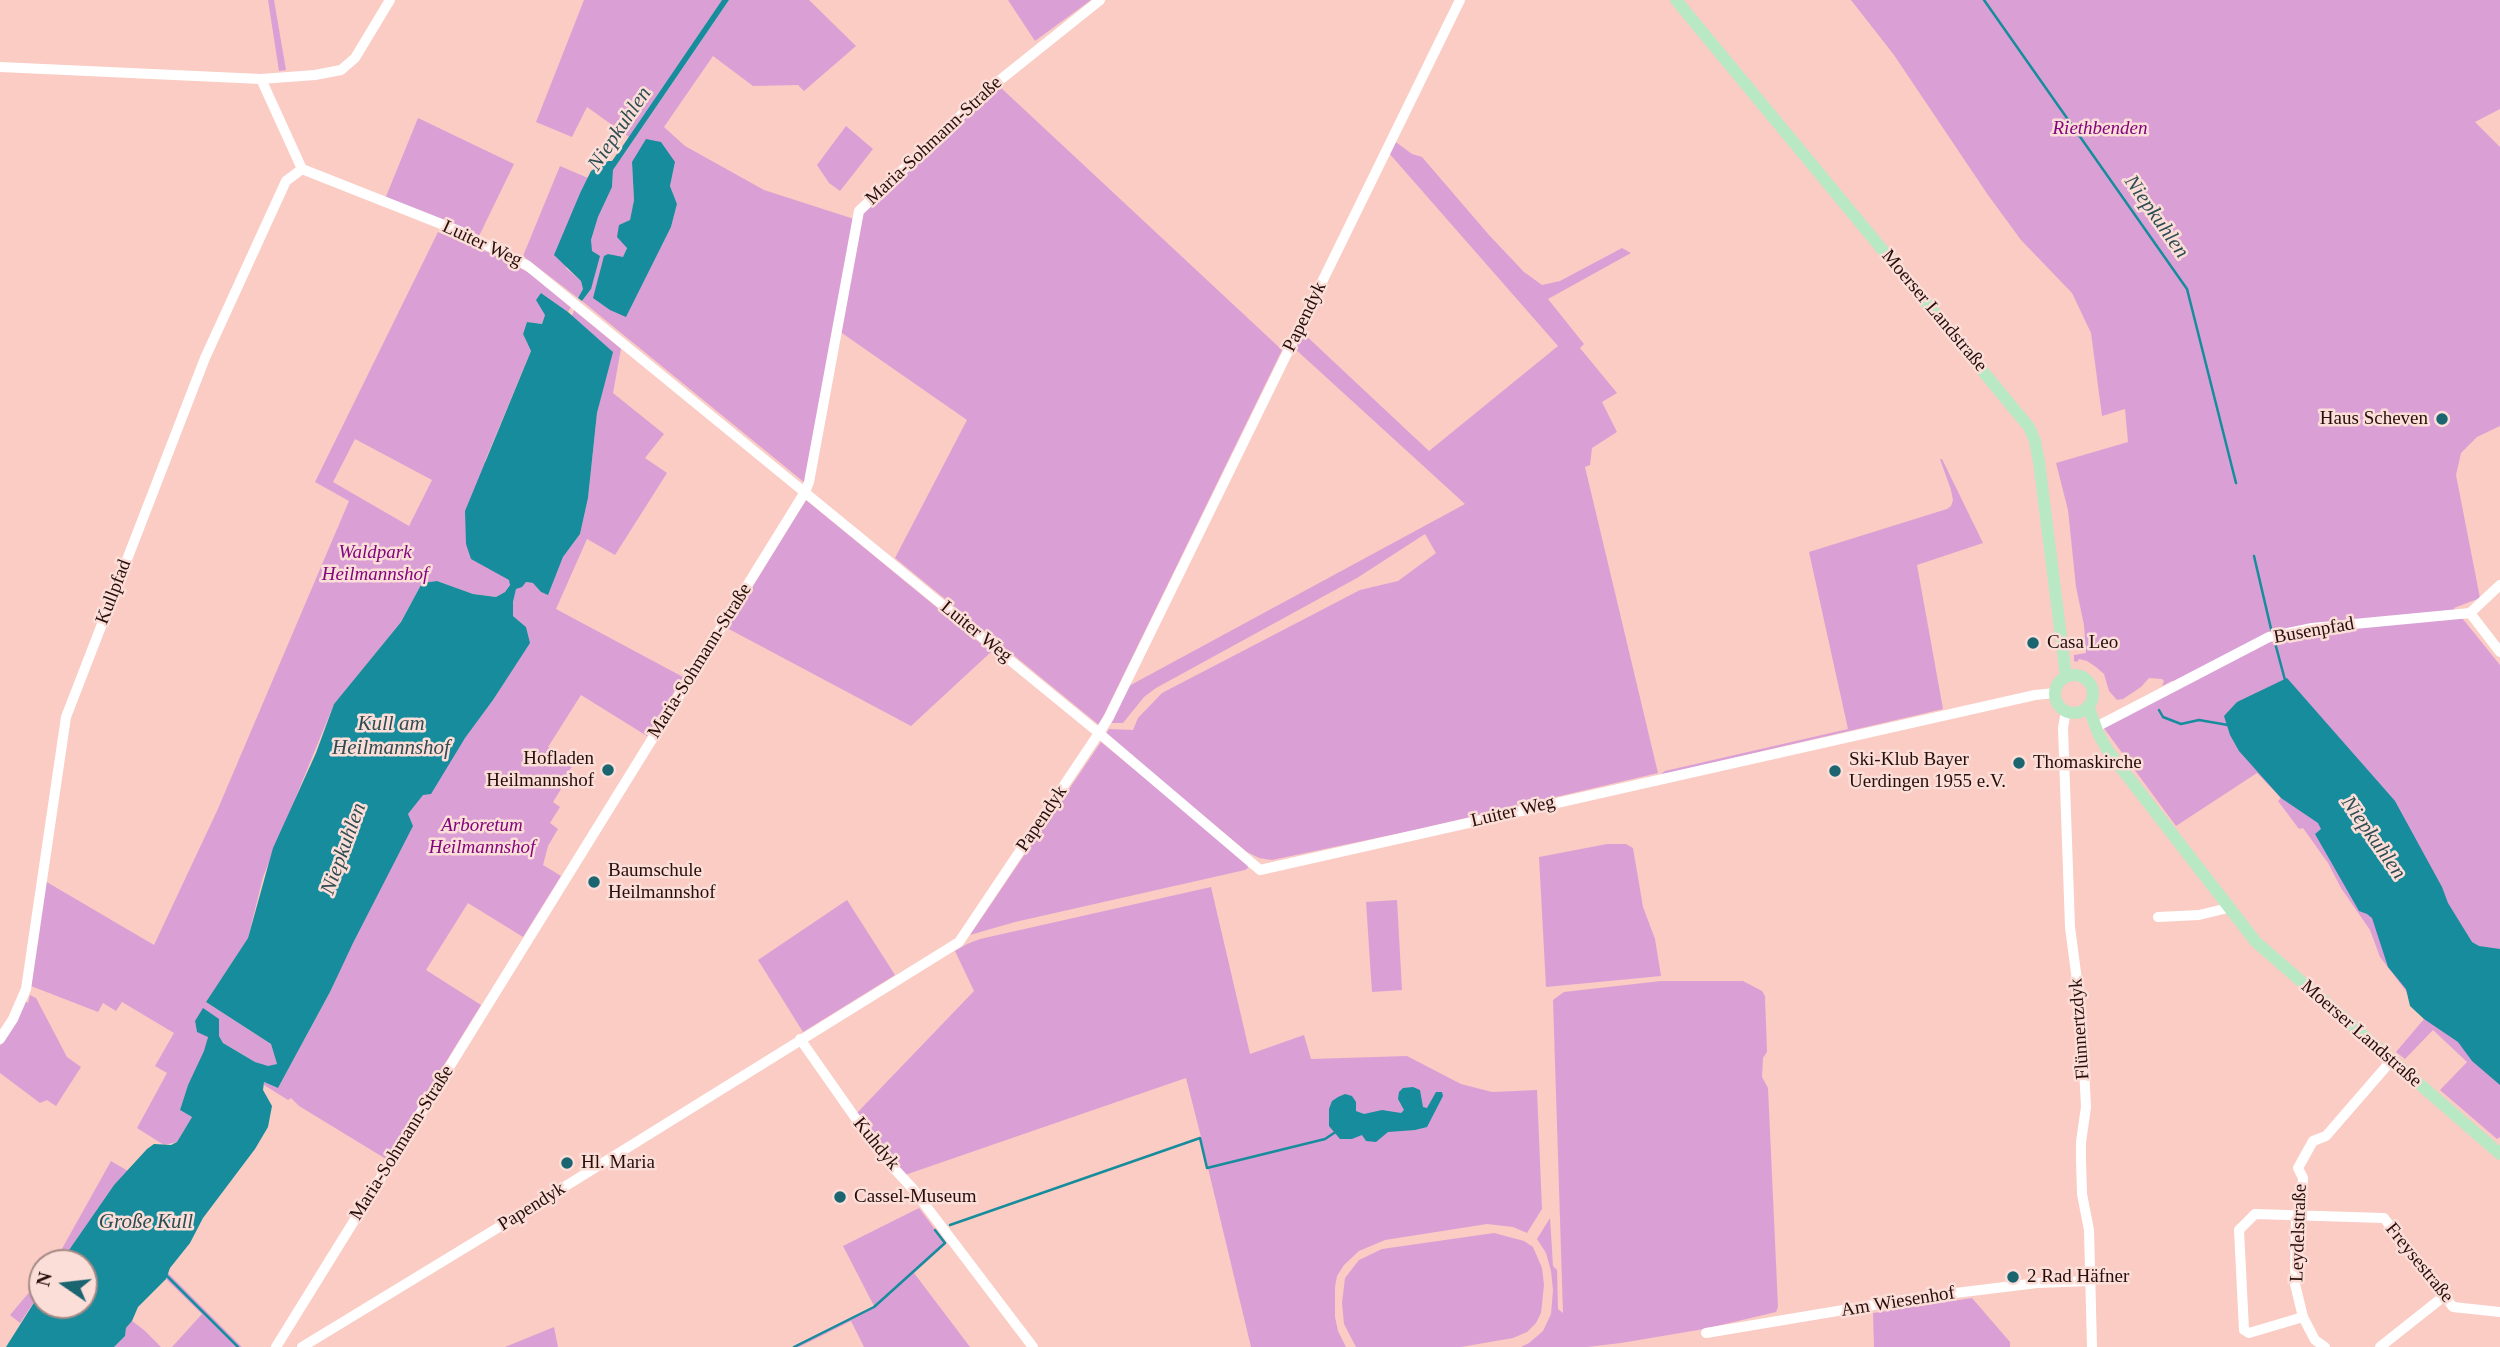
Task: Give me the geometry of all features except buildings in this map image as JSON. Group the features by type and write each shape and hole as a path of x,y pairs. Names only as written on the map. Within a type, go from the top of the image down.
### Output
{"main road":[{"name":"Moerser Landstraße","path":"1676,0 2029,427 2039,463 2066,677"},
{"path":"2076,675 2089,683 2092,693 2088,706 2077,712 2066,710 2058,703 2055,693 2058,683 2066,677 2076,675"},
{"name":"Moerser Landstraße","path":"2088,706 2102,742 2119,766 2256,942 2500,1154"}],"street":[{"path":"0,67 261,79 315,75 341,70 355,58 390,0"},
{"name":"Maria-Sohmann-Straße","path":"276,1347 805,492 859,211 990,88 1100,0"},
{"name":"Papendyk","path":"302,1347 959,942 1100,733 1460,0"},
{"path":"261,79 302,169"},
{"name":"Luiter Weg","path":"302,169 459,231 528,266 1100,733 1260,870 2035,695 2055,693"},
{"name":"Kullpfad","path":"0,1039 13,1019 26,989 66,717 205,358 286,181 302,169"},
{"path":"2500,586 2470,613 2500,652"},
{"name":"Busenpfad","path":"2095,727 2273,636 2312,628 2470,613"},
{"name":"Flünnertzdyk","path":"2066,710 2063,728 2070,927 2081,1011 2086,1107 2081,1142 2082,1194 2089,1230 2092,1347"},
{"path":"2158,917 2199,915 2228,908"},
{"name":"Kuhdyk","path":"800,1039 880,1153 933,1214 1033,1347"},
{"name":"Leydelstraße","path":"2325,1347 2315,1340 2302,1317 2295,1284 2296,1216 2301,1205 2303,1178 2298,1168 2313,1142 2326,1136 2391,1060"},
{"path":"2296,1216 2255,1214 2239,1230 2244,1329 2249,1333 2302,1317"},
{"name":"Freysestraße","path":"2296,1216 2384,1218 2454,1307 2500,1312"},
{"name":"Am Wiesenhof","path":"1706,1333 1927,1297 2037,1283 2091,1281"},
{"path":"2380,1347 2444,1297"}],"green space":[{"path":"268,0 274,0 286,70 279,71"},
{"path":"584,0 722,0 629,137 587,107 572,137 536,122"},
{"path":"729,0 809,0 856,46 804,91 798,85 753,86 713,56 664,127 685,146 764,190 854,219 805,483 582,301 591,289 591,240 612,187 613,170","holes":["632,162 675,162 670,186 677,204 671,227 626,316 608,254 623,258 627,247 619,225 630,221 634,200"]},
{"path":"1008,0 1091,0 1035,41"},
{"name":"Riethbenden","path":"1851,0 2500,0 2500,109 2475,122 2500,147 2500,426 2477,437 2461,453 2456,475 2480,598 2454,608 2500,665 2500,1137 2497,1139 2440,1090 2467,1062 2433,1030 2405,1059 2396,1052 2424,1019 2429,1021 2380,957 2370,930 2341,888 2328,863 2303,828 2299,829 2278,801 2281,798 2257,773 2176,826 2103,727 2176,681 2162,686 2162,679 2149,678 2141,687 2117,700 2109,691 2104,674 2087,661 2074,661 2074,655 2086,653 2084,625 2076,587 2068,510 2056,463 2128,442 2125,409 2102,416 2091,333 2072,293 2021,240 1894,55"},
{"path":"999,86 1282,350 1099,725 895,558 967,420 839,331 861,211"},
{"path":"418,118 514,164 479,236 385,199"},
{"path":"846,126 873,149 840,191 829,183 817,165"},
{"path":"1393,140 1412,154 1422,157 1489,235 1524,272 1542,285 1560,281 1622,248 1631,253 1548,299 1584,344 1580,348 1617,393 1602,402 1617,432 1592,448 1590,465 1585,467 1658,773 1415,830 1272,860 1259,858 1247,852 1106,734 1109,729 1133,730 1138,718 1162,693 1360,590 1398,581 1436,553 1425,534 1357,578 1156,688 1144,697 1123,723 1108,723 1127,687 1465,504 1293,347 1301,331 1429,451 1558,346 1388,152"},
{"path":"560,166 588,178 581,191 566,268 581,281 583,289 578,298 523,256"},
{"name":"Waldpark Heilmannshof","path":"438,232 507,260 529,273 571,307 568,312 541,293 545,315 542,324 527,322 523,334 531,351 485,461 511,583 505,592 496,597 473,594 437,581 422,583 401,622 334,704 263,877 248,938 206,1002 271,1044 277,1064 268,1067 255,1062 223,1043 203,1009 195,1021 197,1032 208,1036 205,1051 188,1085 180,1110 192,1117 177,1142 164,1145 137,1128 167,1073 155,1066 174,1033 122,1002 116,1011 103,1003 98,1012 31,986 45,881 154,945 217,811 349,501 315,482","holes":["355,439 432,480 409,526 333,482"]},
{"name":"Arboretum Heilmannshof","path":"574,310 621,349 613,393 664,434 645,458 667,473 615,555 587,539 556,609 683,677 647,736 581,695 548,747 575,762 553,802 560,807 550,823 558,829 548,846 543,865 561,876 523,937 468,903 426,970 481,1005 386,1159 299,1106 291,1098 288,1100 264,1085 264,1082 278,1088 330,992 408,814 493,700 529,643 526,627 513,616 516,588 526,582 534,583 541,592 548,594 563,557 580,534 588,498 597,413 612,352 572,316"},
{"path":"1940,459 1983,543 1917,565 1943,709 1660,775 1665,771 1848,729 1809,552 1947,509 1953,500"},
{"path":"806,500 991,652 911,726 727,628"},
{"path":"1101,742 1247,862 1248,868 970,935"},
{"path":"1607,844 1626,844 1633,848 1643,907 1655,939 1661,976 1546,987 1539,857"},
{"path":"1211,887 1250,1054 1304,1035 1311,1059 1407,1056 1461,1084 1492,1092 1537,1090 1542,1209 1527,1233 1513,1227 1487,1224 1385,1240 1359,1251 1344,1265 1337,1276 1335,1287 1335,1317 1346,1347 1251,1347 1201,1139 949,1225 1201,1137 1186,1078 902,1176 854,1116 974,991 955,951 980,939"},
{"path":"847,900 895,975 803,1032 758,960"},
{"path":"1397,900 1402,990 1372,992 1366,902"},
{"path":"1661,981 1743,981 1762,991 1765,996 1767,1052 1763,1058 1762,1077 1768,1088 1778,1307 1776,1312 1704,1329 1621,1343 1587,1347 1521,1347 1543,1331 1551,1314 1551,1271 1546,1253 1537,1239 1550,1218 1553,1266 1557,1270 1558,1309 1563,1313 1553,1000 1564,992"},
{"path":"30,995 36,998 67,1057 81,1067 56,1106 47,1100 40,1103 0,1073 0,1046 16,1022 25,1001 28,1003"},
{"path":"111,1161 128,1171 114,1185 70,1249 62,1249"},
{"path":"919,1208 946,1244 914,1273 970,1347 864,1347 851,1321 799,1347 792,1347 874,1306 843,1246"},
{"path":"1494,1233 1524,1241 1533,1247 1542,1268 1544,1285 1541,1313 1527,1332 1513,1338 1461,1347 1356,1347 1344,1324 1342,1303 1345,1278 1359,1260 1382,1249"},
{"path":"168,1273 242,1347 172,1347 202,1314 166,1279"},
{"path":"28,1294 28,1311 20,1323 10,1315"},
{"path":"1972,1298 2010,1342 2010,1347 1874,1347 1873,1313"},
{"path":"132,1321 161,1347 114,1347 125,1336 126,1328"},
{"path":"554,1327 558,1347 505,1347"}],"water":[{"path":"722,0 729,0 613,170 612,187 591,240 592,251 600,256 591,289 582,301 578,298 583,289 581,281 554,255 581,191 591,171 606,161 612,161"},
{"path":"646,139 661,142 675,162 670,186 677,204 671,227 626,317 593,298 604,256 608,254 623,257 627,248 617,237 619,225 630,220 634,200 632,162"},
{"name":"Kull am Heilmannshof","path":"541,293 568,312 613,352 597,413 588,498 580,534 563,557 548,595 533,583 526,582 516,589 513,616 526,627 530,643 465,738 431,794 423,795 408,814 413,826 330,992 278,1088 264,1082 263,1090 272,1106 268,1127 255,1149 203,1218 190,1243 170,1268 166,1279 138,1307 126,1328 125,1336 114,1347 6,1347 28,1312 28,1319 98,1319 98,1249 70,1249 114,1185 147,1149 154,1144 171,1145 177,1142 192,1117 180,1110 208,1037 197,1032 195,1021 203,1008 219,1019 219,1036 223,1043 255,1062 268,1066 277,1064 271,1044 206,1002 248,938 273,848 316,753 334,704 401,622 422,583 437,581 473,594 496,597 510,585 509,580 471,559 466,544 465,511 531,351 523,334 527,322 542,324 545,315 536,300"},
{"path":"2287,678 2395,801 2448,903 2472,942 2479,946 2500,949 2500,1085 2472,1061 2458,1042 2410,1006 2406,989 2388,967 2372,918 2359,911 2315,834 2321,829 2318,823 2281,798 2239,751 2230,735 2224,716 2237,702"},
{"path":"1413,1087 1420,1090 1423,1107 1427,1108 1436,1092 1442,1092 1443,1096 1427,1127 1388,1132 1376,1142 1366,1141 1362,1135 1352,1139 1340,1139 1329,1126 1329,1109 1332,1101 1338,1097 1345,1094 1352,1096 1356,1102 1356,1111 1364,1114 1382,1110 1401,1113 1404,1110 1398,1099 1399,1092 1403,1088"}],"waterway":[{"name":"Niepkuhlen","path":"1984,0 2187,289 2236,483"},
{"name":"Niepkuhlen","path":"2254,556 2272,633"},
{"name":"Niepkuhlen","path":"2274,639 2285,680"},
{"path":"2159,710 2163,717 2181,724 2199,720 2228,725"},
{"path":"950,1225 1200,1138 1207,1168 1325,1139 1337,1131"},
{"path":"794,1347 874,1307 945,1243 935,1230"},
{"path":"166,1275 238,1347"}],"place":[{"name":"Haus Scheven","path":"2442,419"},
{"name":"Casa Leo","path":"2033,643"},
{"name":"Thomaskirche","path":"2019,763"},
{"name":"Hofladen Heilmannshof","path":"608,770"},
{"name":"Ski-Klub Bayer Uerdingen 1955 e.V.","path":"1835,771"},
{"name":"Baumschule Heilmannshof","path":"594,882"},
{"name":"Hl. Maria","path":"567,1163"},
{"name":"Cassel-Museum","path":"840,1197"},
{"name":"2 Rad Häfner","path":"2013,1277"}],"water label":[{"name":"Große Kull","path":"146,1222"}]}
